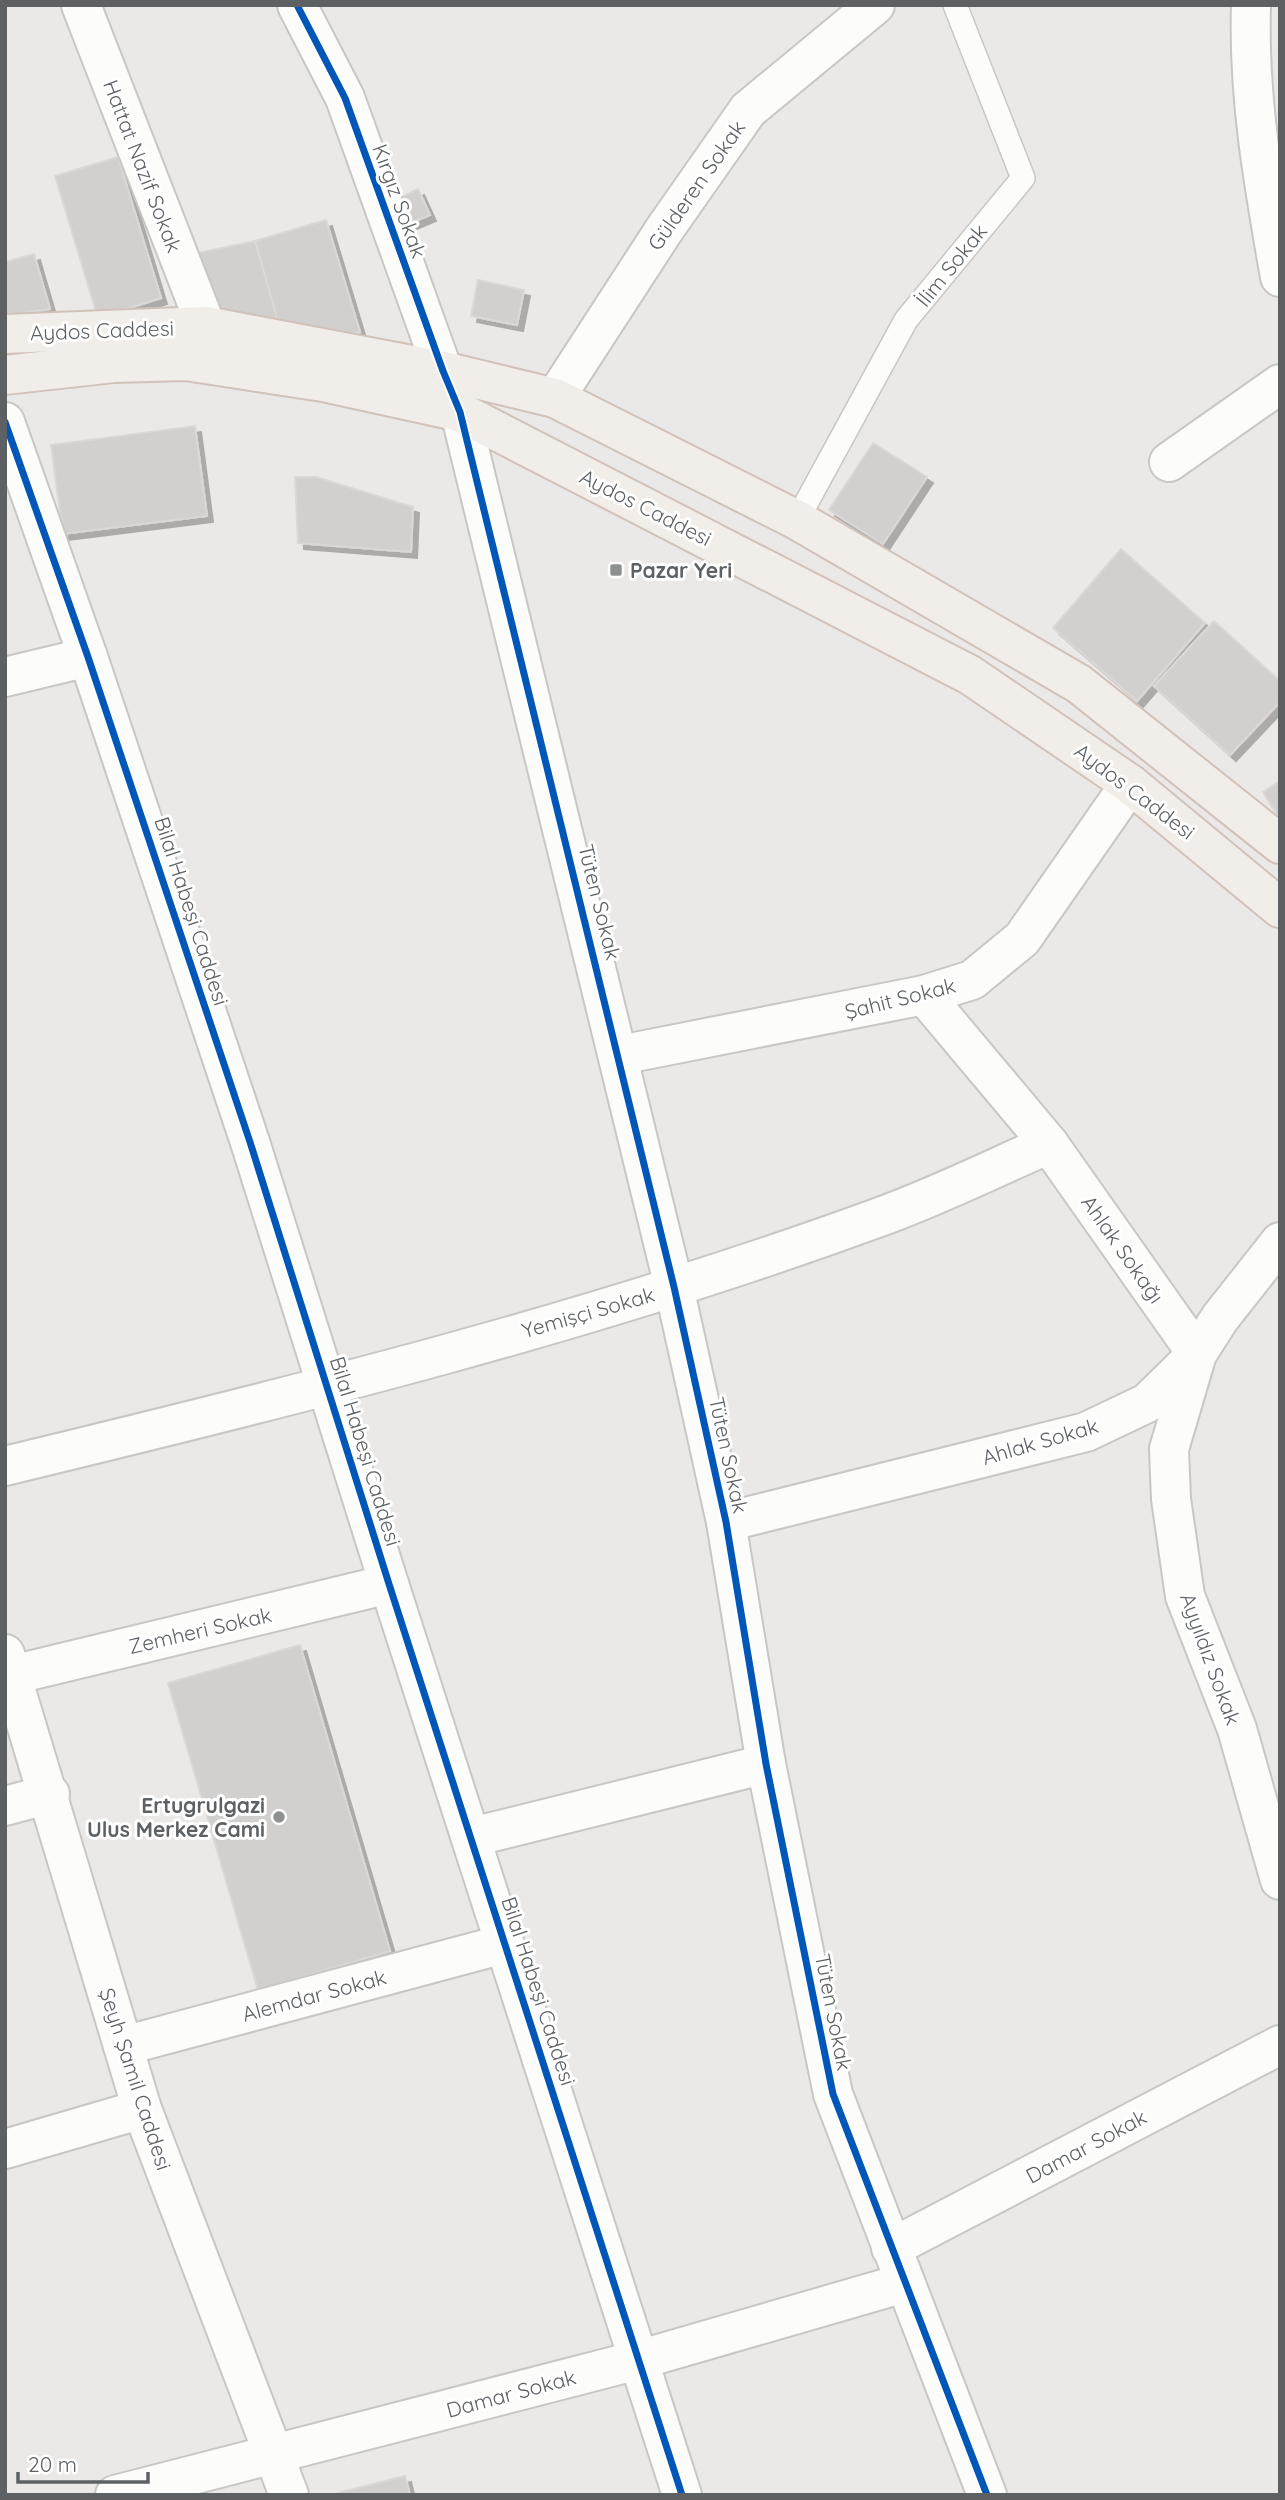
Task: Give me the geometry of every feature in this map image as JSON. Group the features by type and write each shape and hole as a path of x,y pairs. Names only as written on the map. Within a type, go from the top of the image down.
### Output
{"main road":[{"name":"Aydos Caddesi","path":"5,334 206,326 443,372 555,398 797,520 1079,684 1280,844"},
{"name":"Aydos Caddesi","path":"5,375 114,363 186,361 323,382 460,412 970,675 1130,784 1280,908"}],"street":[{"name":"Hattat Nazif Sokak","path":"81,5 206,326"},
{"name":"Kırgız Sokak","path":"297,5 345,98 443,372 460,412"},
{"name":"Gülderen Sokak","path":"555,398 664,230 748,110 875,5"},
{"path":"1251,5 1249,63 1254,112 1280,277"},
{"path":"1169,462 1280,384"},
{"name":"Tüten Sokak","path":"460,412 620,1055 674,1287 726,1522 766,1764 833,2094 987,2495"},
{"name":"Bilal Habeşi Caddesi","path":"5,422 88,657 329,1388 389,1584 682,2495"},
{"path":"5,677 88,657"},
{"name":"Şahit Sokak","path":"620,1055 924,995 972,980 1022,939 1130,784"},
{"path":"924,995 1049,1144"},
{"name":"Yemişçi Sokak","path":"5,1466 329,1388 674,1287 880,1217 1049,1144"},
{"name":"Ahlak Sokağı","path":"1049,1144 1197,1354"},
{"name":"Ahlak Sokak","path":"726,1522 1086,1432 1147,1403 1197,1354 1220,1318 1280,1242"},
{"name":"Ayyıldız Sokak","path":"1197,1354 1168,1449 1171,1499 1185,1596 1237,1729 1280,1880"},
{"name":"Zemheri Sokak","path":"8,1665 389,1584"},
{"name":"Şeyh Şamil Caddesi","path":"8,1665 50,1794 142,2109 289,2495"},
{"path":"472,1837 766,1764"},
{"path":"5,1806 50,1794"},
{"name":"Alemdar Sokak","path":"123,2046 504,1944"},
{"name":"Damar Sokak","path":"115,2495 638,2360 898,2266 1280,2045"},
{"path":"5,2149 142,2109"}],"lane":[{"name":"İlim Sokak","path":"797,520 906,320 1023,178 955,5"}],"building":[{"path":"118,157 161,298 98,318 55,176"},
{"path":"418,189 430,215 411,223 399,198"},
{"path":"326,220 360,332 322,343 279,325 255,241"},
{"path":"255,241 279,325 268,329 247,314 217,321 198,253"},
{"path":"34,254 50,309 5,316 5,262"},
{"path":"478,280 524,290 517,325 471,316"},
{"path":"195,426 207,516 63,534 51,445"},
{"path":"873,443 927,477 883,544 829,510"},
{"path":"295,477 316,477 413,507 411,552 298,543"},
{"path":"1121,549 1205,623 1137,701 1053,628"},
{"path":"1214,621 1280,681 1280,702 1230,755 1154,686"},
{"path":"1280,781 1280,819 1263,792"},
{"name":"Ertugrulgazi Ulus Merkez Cami","path":"300,1645 390,1951 258,1990 168,1683"},
{"path":"405,2476 410,2495 338,2493"}],"cycle path":[{"path":"297,5 345,98 460,412 674,1287 726,1522 766,1764 833,2094 987,2495"},
{"path":"5,422 88,657 250,1142 682,2495"}],"place":[{"name":"Pazar Yeri","path":"616,570"},
{"name":"Ertugrulgazi Ulus Merkez Cami","path":"279,1817"}]}
